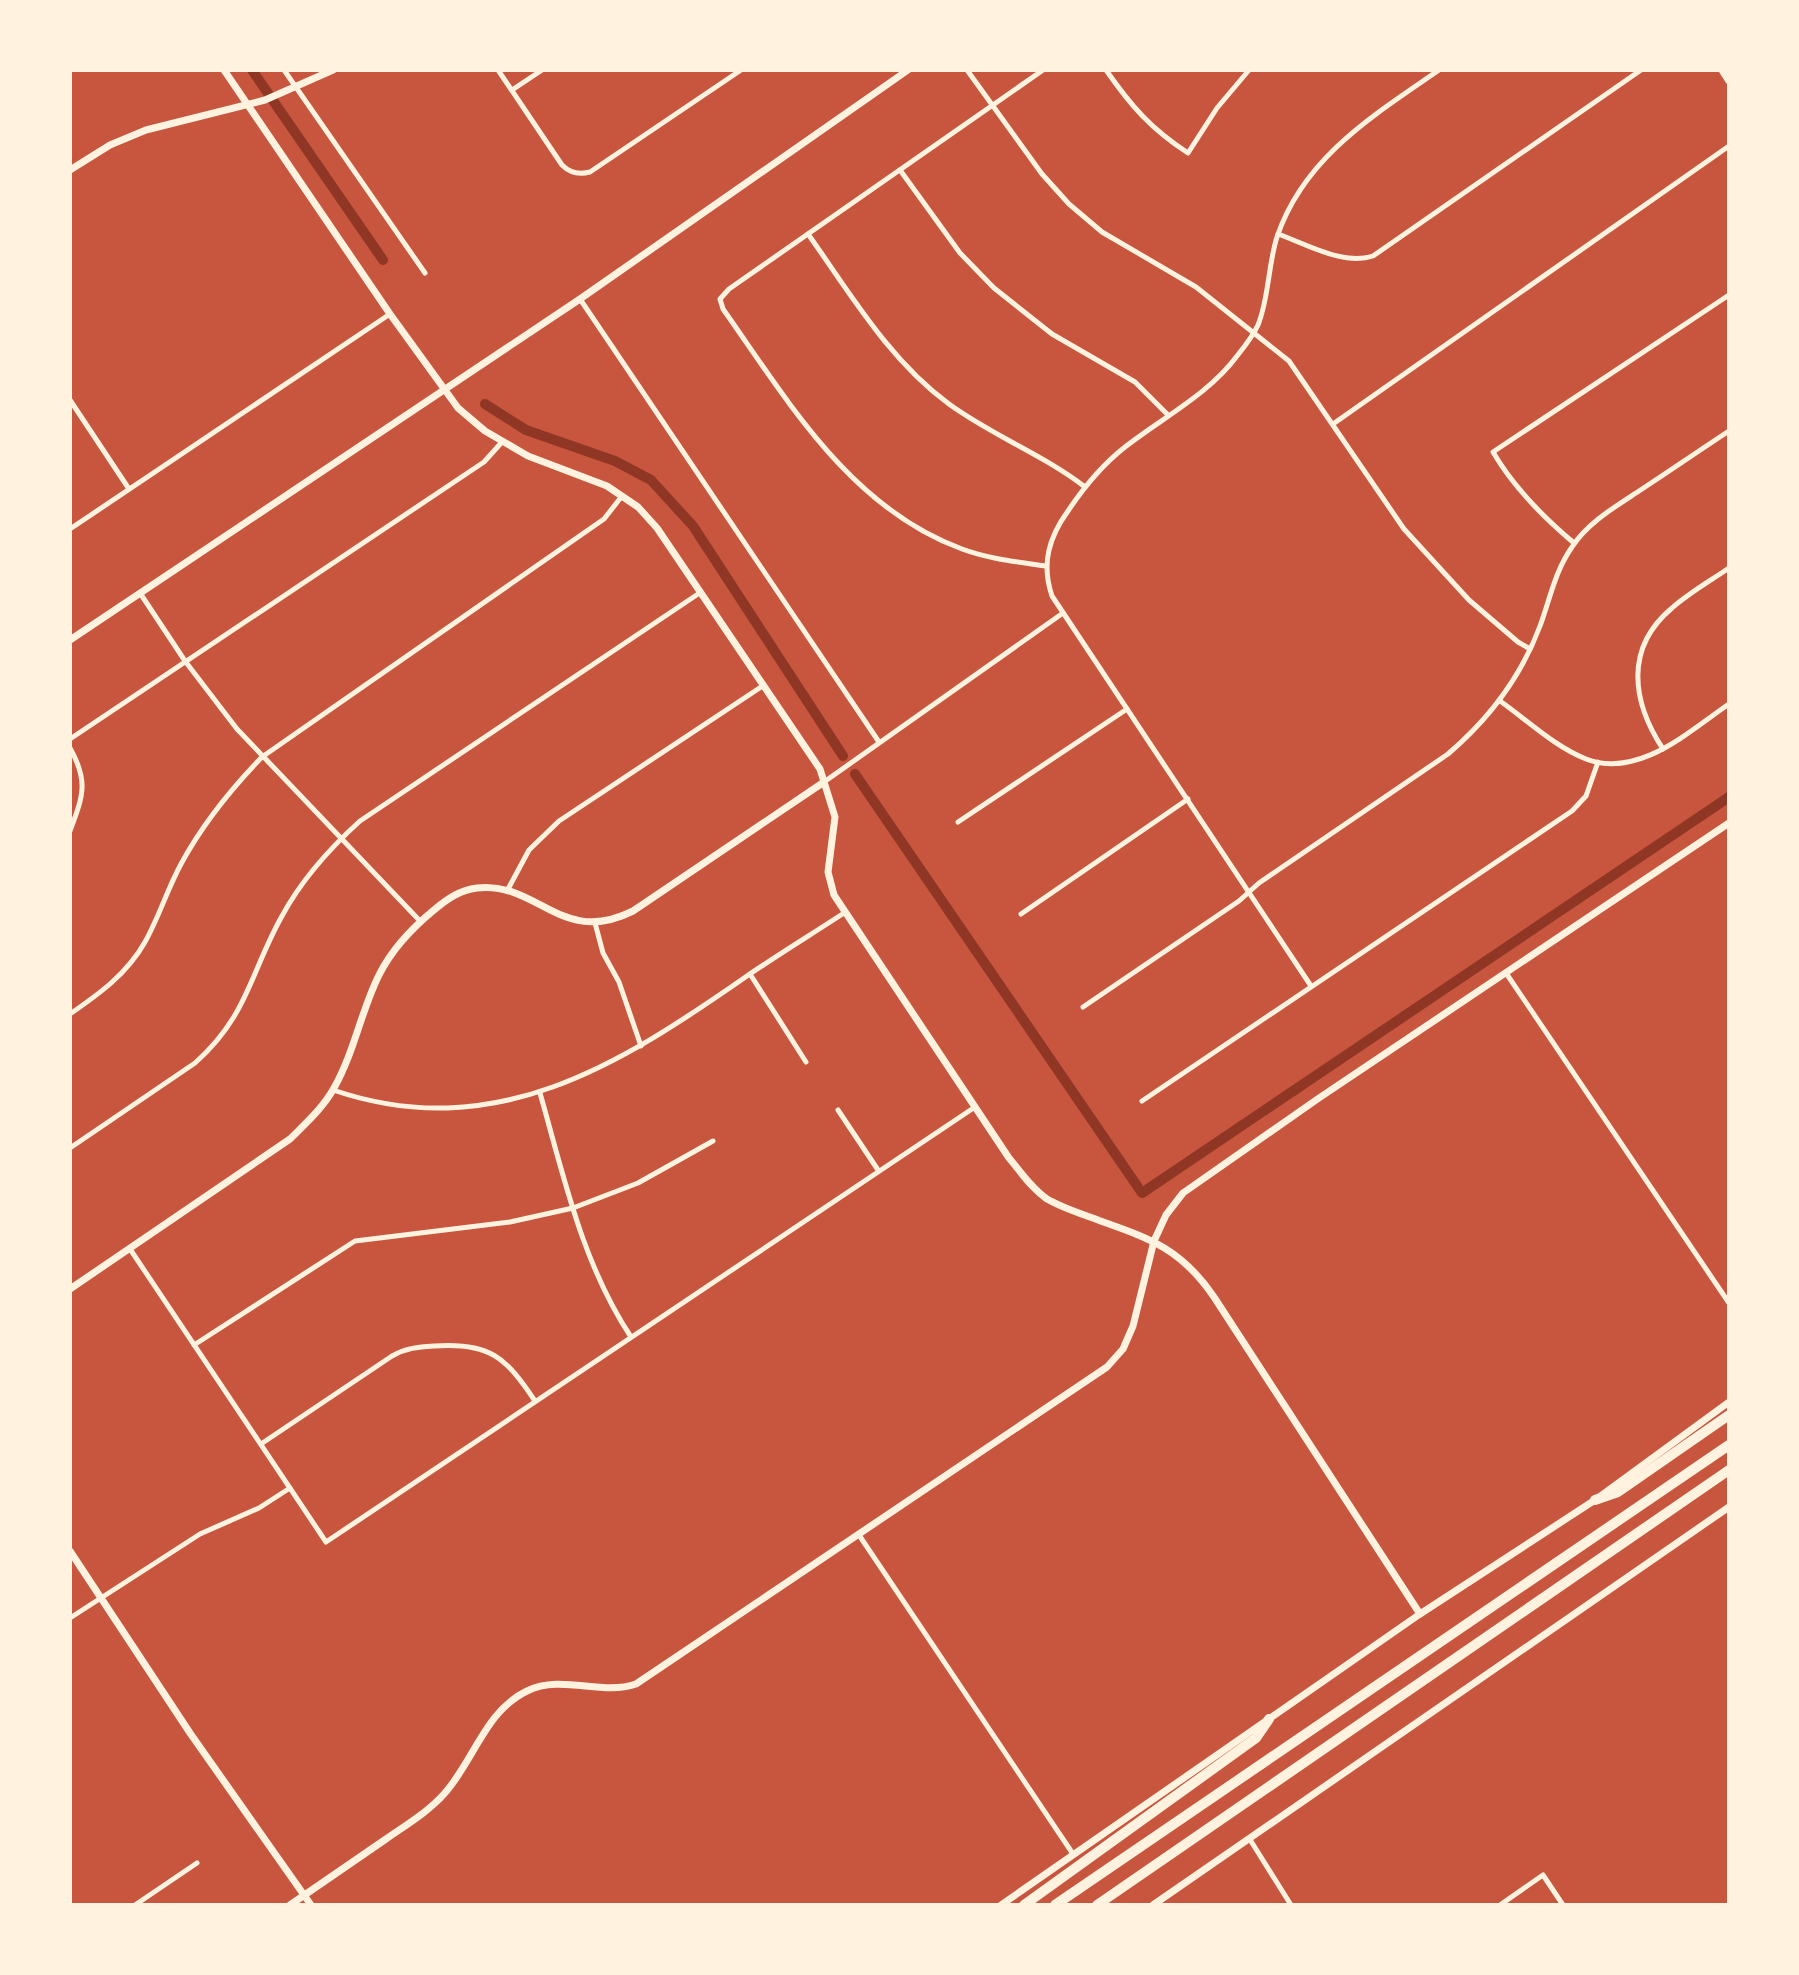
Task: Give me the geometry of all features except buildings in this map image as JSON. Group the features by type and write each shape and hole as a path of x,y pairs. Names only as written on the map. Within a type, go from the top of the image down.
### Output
{"highway":[{"path":"1595,1500 1618,1492 1729,1415"},
{"path":"1055,1905 1729,1445"},
{"path":"1097,1905 1729,1470"},
{"path":"1024,1905 1256,1738 1269,1719"}],"street":[{"path":"224,70 390,314 444,389 470,419 528,456 594,479 638,507 657,528 820,769 835,817 829,882 844,913 975,1107 1028,1182 1047,1198 1154,1241 1176,1253 1203,1281 1420,1614"},
{"path":"284,70 425,273"},
{"path":"70,170 110,145 146,130 265,100 296,89 333,70"},
{"path":"498,70 562,165 574,173 583,174 741,70"},
{"path":"512,90 542,70"},
{"path":"70,640 580,299 908,70"},
{"path":"967,70 1042,174 1077,211 1122,244 1196,287 1289,361 1397,519 1436,567 1469,600 1530,649"},
{"path":"1043,70 729,289 720,299 723,309 810,431 871,496 917,527 961,549 1046,566"},
{"path":"1106,70 1133,109 1162,136 1188,153 1217,108 1249,70"},
{"path":"1311,986 1052,596 1046,566 1052,537 1102,467 1221,374 1254,332 1261,315 1278,234 1286,214 1307,180 1338,144 1439,70"},
{"path":"1278,234 1343,257 1364,259 1373,256 1641,70"},
{"path":"1722,70 1729,81"},
{"path":"1333,424 1729,146"},
{"path":"900,170 960,253 1003,297 1052,334 1135,382 1168,415"},
{"path":"808,234 882,338 933,391 984,427 1047,460 1085,487"},
{"path":"1574,543 1534,507 1493,452 1729,295"},
{"path":"580,299 879,742"},
{"path":"70,529 390,314"},
{"path":"70,400 129,489"},
{"path":"1083,1007 1239,901 1471,735 1500,701 1530,649 1554,580 1574,543 1610,510 1729,431"},
{"path":"70,739 484,462 502,442"},
{"path":"70,1014 105,989 134,959 144,945 181,864 196,839 227,796 262,757 604,519 622,496"},
{"path":"1663,749 1642,713 1638,696 1640,657 1653,630 1671,609 1729,568"},
{"path":"70,1148 195,1063 217,1043 244,1003 282,916 317,864 340,838 392,798 701,592"},
{"path":"140,593 218,707 420,921"},
{"path":"70,1289 290,1139 333,1090 379,975 393,953 420,921 458,893 475,888 507,891 582,923 618,918 633,911 824,782 1063,613"},
{"path":"507,891 529,850 559,821 764,685"},
{"path":"1500,701 1571,751 1598,762 1626,763 1663,749 1729,704"},
{"path":"958,822 1127,709"},
{"path":"70,748 81,767 84,788 70,831"},
{"path":"1142,1101 1572,811 1586,796 1598,762"},
{"path":"1021,914 1188,799"},
{"path":"290,1905 444,1795 494,1719 509,1702 540,1685 614,1689 636,1684 1107,1367 1123,1349 1133,1326 1154,1241 1166,1215 1183,1193 1628,888 1729,823"},
{"path":"333,1090 386,1105 458,1108 540,1093 601,1069 641,1046 844,913"},
{"path":"595,923 603,953 619,982 641,1046"},
{"path":"1506,973 1729,1303"},
{"path":"750,974 806,1062"},
{"path":"540,1093 584,1246 609,1304 631,1337"},
{"path":"130,1249 326,1542 975,1107"},
{"path":"838,1110 878,1170"},
{"path":"194,1345 355,1241 510,1222 573,1208 638,1183 713,1141"},
{"path":"261,1444 392,1356 413,1348 456,1345 477,1348 496,1356 510,1366 535,1401"},
{"path":"1001,1905 1420,1614 1595,1500 1729,1402"},
{"path":"70,1618 200,1534 259,1508 290,1488"},
{"path":"1153,1905 1729,1507"},
{"path":"859,1535 1073,1854"},
{"path":"70,1551 190,1733 311,1905"},
{"path":"1249,1838 1291,1905"},
{"path":"135,1905 197,1863"},
{"path":"1500,1905 1543,1875 1563,1905"}],"waterway":[{"path":"252,70 383,260"},
{"path":"485,404 526,430 615,461 651,480 693,526 843,756"},
{"path":"855,774 1142,1193 1729,797"}]}
